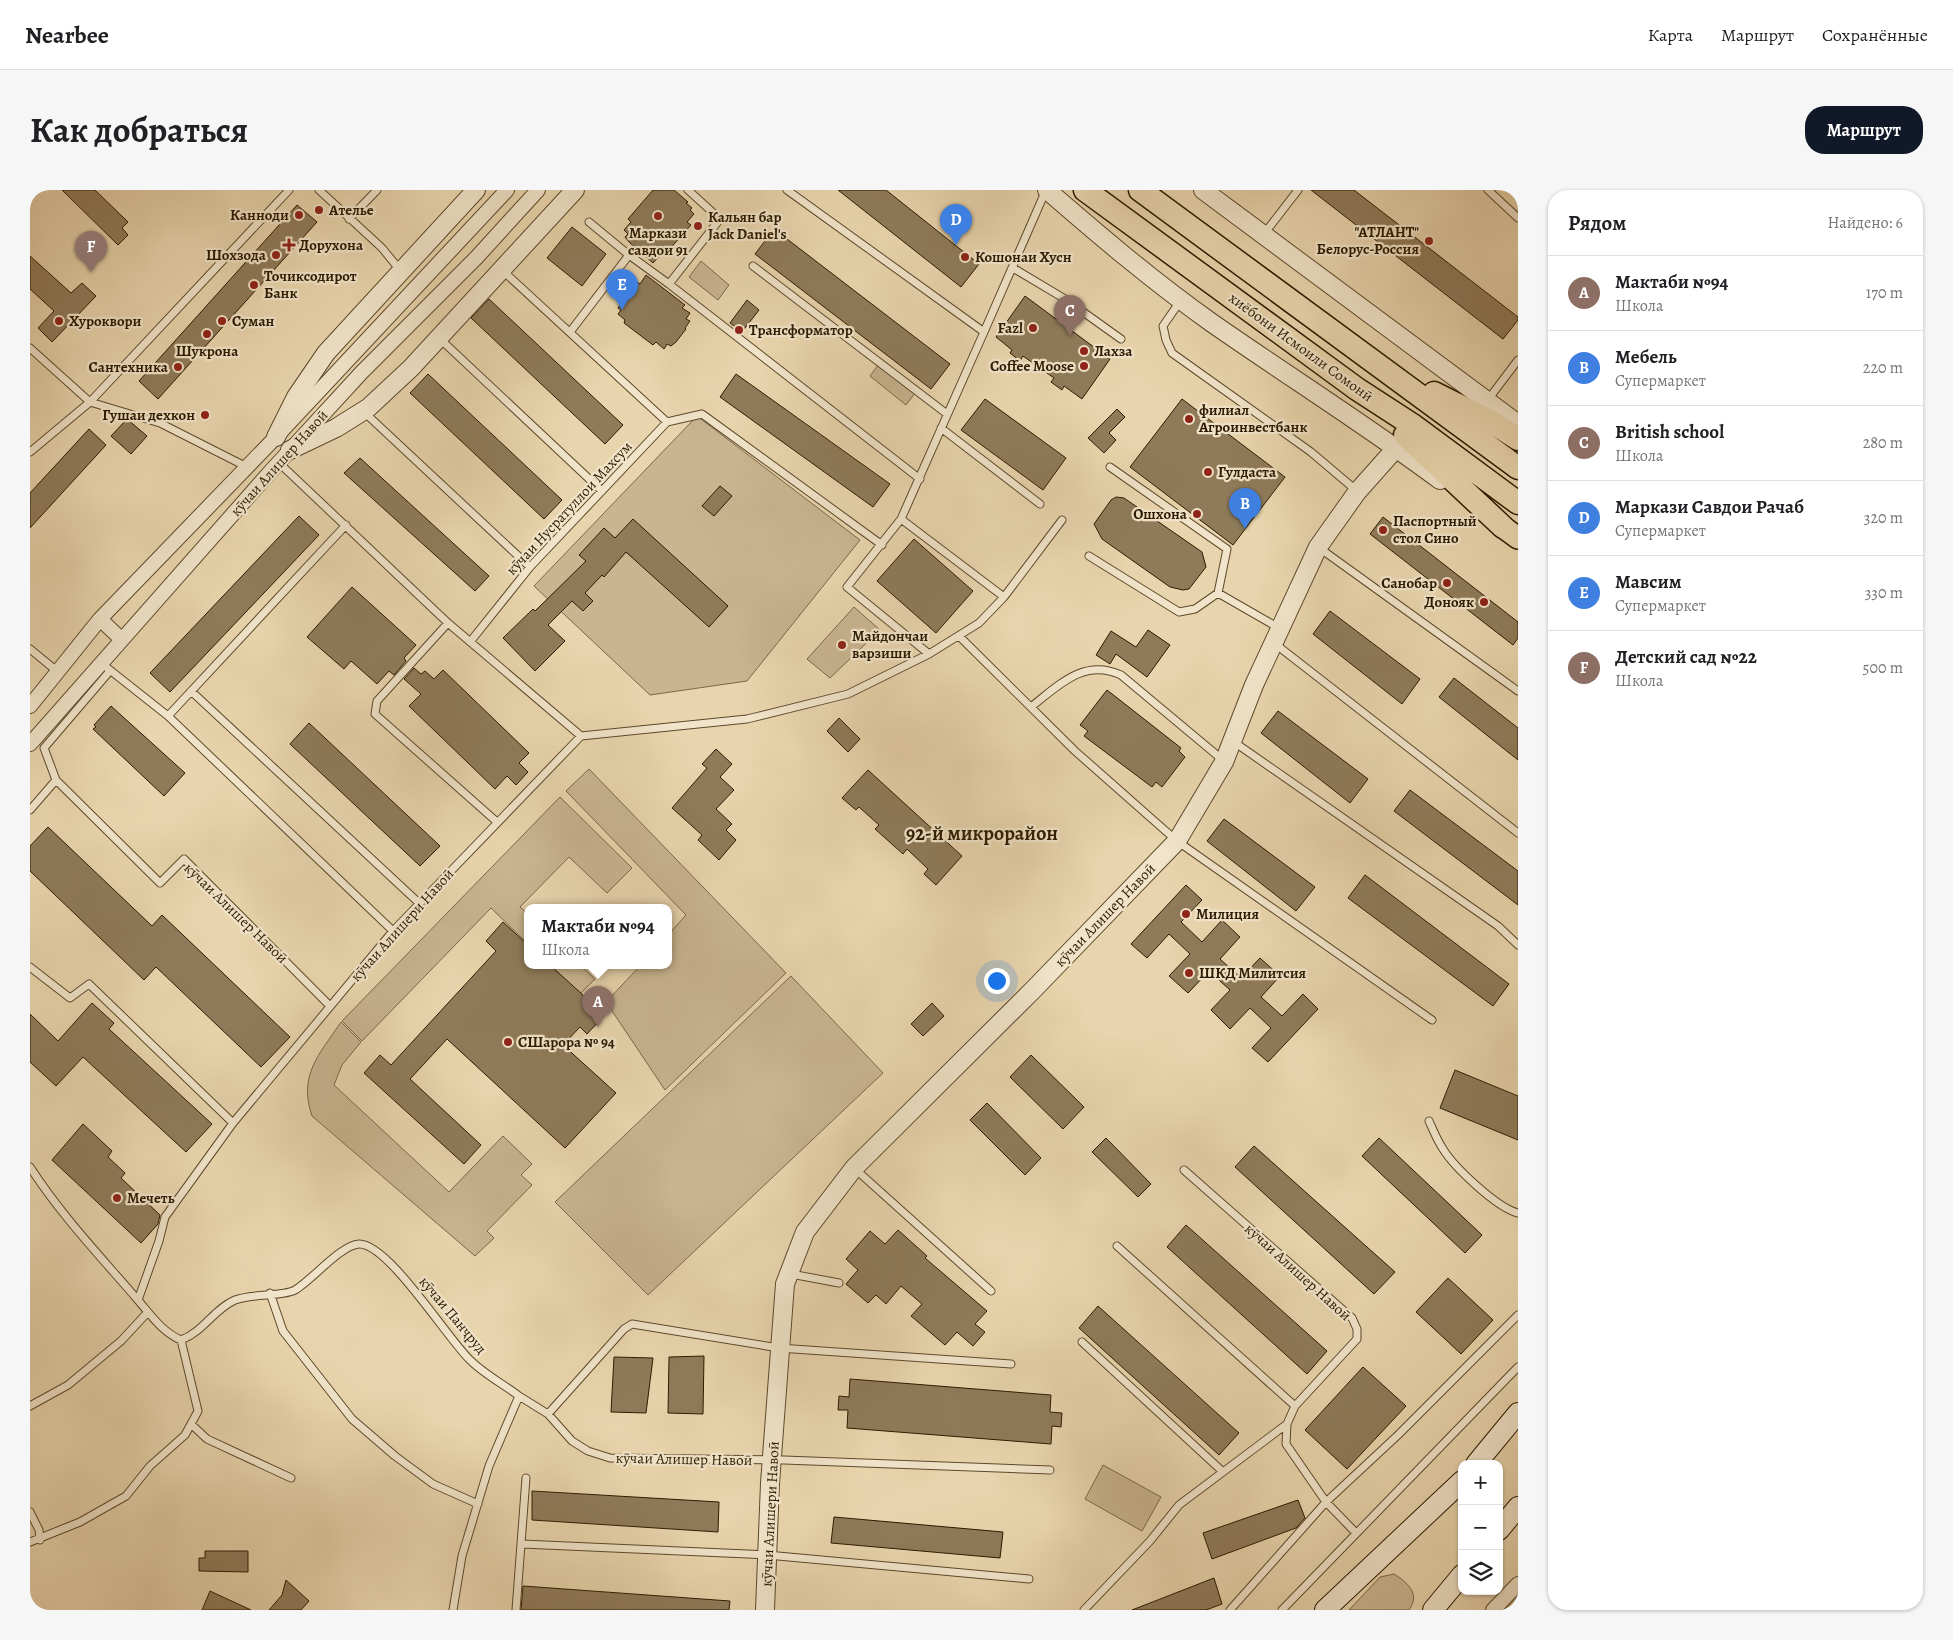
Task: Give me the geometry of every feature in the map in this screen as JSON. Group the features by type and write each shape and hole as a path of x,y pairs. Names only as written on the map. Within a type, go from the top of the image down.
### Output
{"highway":[{"name":"хиёбони Исмоили Сомонӣ","path":"1085,190 1357,390 1414,426 1518,503"},
{"name":"хиёбони Исмоили Сомонӣ","path":"1140,190 1518,468"},
{"path":"1376,364 1492,422 1518,439"},
{"path":"1357,390 1511,532"}],"main road":[{"path":"1479,1460 1518,1413"},
{"path":"1484,1460 1518,1430"},
{"path":"1325,1610 1458,1485"},
{"path":"1503,1525 1518,1507"},
{"path":"1433,1610 1458,1580"}],"street":[{"path":"276,437 296,397 326,353 400,270 476,190"},
{"name":"кӯчаи Алишер Навоӣ","path":"30,706 100,618 276,437 507,190"},
{"name":"кӯчаи Алишер Навоӣ","path":"30,744 105,667 121,639 284,456 362,372 477,257 538,190"},
{"path":"284,456 363,411 412,368 575,190"},
{"path":"1046,190 1120,252 1182,299 1396,447 1511,532"},
{"path":"1203,190 1518,424"},
{"name":"кӯчаи Алишер Навоӣ","path":"775,1418 785,1284 804,1232 854,1168 1032,991 1177,840 1224,762 1254,685 1318,547 1357,492 1396,447"},
{"path":"100,618 121,639"},
{"name":"кӯчаи Алишери Навоӣ","path":"765,1610 775,1418"},
{"path":"1493,1610 1518,1584"}],"lane":[{"path":"30,452 90,402 289,190"},
{"path":"319,190 348,219 382,248 400,270"},
{"path":"348,219 377,190"},
{"path":"669,284 720,219 688,190"},
{"path":"787,190 984,332"},
{"path":"929,654 848,587 901,519 1046,190"},
{"path":"1263,235 1298,190"},
{"path":"1488,190 1518,218"},
{"path":"589,222 629,255 920,479"},
{"path":"570,332 629,255"},
{"path":"753,266 947,414"},
{"path":"1012,268 1065,298 1121,339"},
{"path":"502,270 667,422 702,414 882,545"},
{"path":"1182,299 1163,326 1166,340 1172,353 1311,452 1357,492"},
{"path":"439,338 602,491"},
{"name":"кӯчаи Алишер Навоӣ","path":"30,348 90,402 160,423 247,467"},
{"path":"1487,401 1518,360"},
{"path":"363,411 530,567"},
{"name":"кӯчаи Нусратуллои Махсум","path":"470,642 530,567 667,422"},
{"path":"941,428 1040,504"},
{"path":"284,456 346,525 448,623 581,736 748,719 848,694 929,654 960,637 979,623 1004,597 1062,520"},
{"path":"1089,556 1179,612 1195,609 1218,593 1227,549 1110,466"},
{"path":"901,519 1004,597"},
{"path":"168,716 346,525"},
{"path":"1318,547 1518,691"},
{"path":"1218,593 1276,636 1518,834"},
{"path":"448,623 377,701 374,714 497,822"},
{"path":"960,637 1075,751 1177,840 1432,1020"},
{"path":"30,650 58,672"},
{"path":"105,667 168,716 393,931"},
{"name":"кӯчаи Алишер Навоӣ","path":"105,667 44,748 56,780 160,882 184,859 330,1006"},
{"path":"1031,707 1076,674 1091,669 1107,669 1121,675 1224,762"},
{"path":"191,691 419,903"},
{"name":"кӯчаи Алишери Навоӣ","path":"138,1300 160,1241 165,1217 233,1123 393,931 581,736"},
{"path":"1233,742 1498,926 1518,945"},
{"path":"30,810 56,780"},
{"path":"30,967 70,998 89,984 233,1123"},
{"path":"1429,1121 1443,1150 1479,1188 1509,1211 1518,1213"},
{"path":"30,1167 101,1261 138,1300 147,1313 171,1336 181,1340 198,1411 185,1435 150,1466 126,1496 80,1522 40,1540 30,1542"},
{"path":"854,1168 991,1291"},
{"name":"кӯчаи Алишер Навоӣ","path":"1084,1610 1150,1541 1179,1505 1286,1424 1295,1406 1357,1339 1357,1330 1352,1318 1184,1170"},
{"name":"кӯчаи Панҷруд","path":"181,1340 191,1337 222,1307 235,1300 247,1296 292,1292 345,1251 356,1244 366,1244 392,1264 470,1360 519,1396"},
{"path":"1117,1246 1295,1406"},
{"path":"790,1274 839,1283"},
{"path":"270,1293 283,1331 352,1419 395,1456 433,1484 478,1504"},
{"path":"30,1406 68,1385 121,1341 147,1313"},
{"path":"1230,1610 1326,1502 1398,1435 1518,1315"},
{"path":"548,1414 624,1329 632,1324 779,1348 1011,1364"},
{"path":"1082,1342 1222,1472"},
{"path":"1282,1610 1518,1367"},
{"path":"453,1610 462,1556 489,1466 519,1396"},
{"name":"кӯчаи Алишер Навоӣ","path":"519,1396 548,1414 572,1441 588,1451 610,1458 1050,1470"},
{"path":"191,1424 207,1439 291,1478"},
{"path":"1286,1424 1286,1444 1326,1502 1356,1533"},
{"path":"516,1610 526,1478"},
{"path":"30,1512 39,1530 40,1540"},
{"path":"522,1544 767,1555 1029,1579"}],"shaded area":[{"path":"701,261 729,285 718,300 689,277"},
{"path":"882,360 918,389 906,405 870,376"},
{"path":"697,416 860,540 747,681 650,695 534,586"},
{"name":"Майдончаи варзиши","path":"854,607 880,630 830,678 807,659"},
{"path":"589,769 786,973 665,1090 606,1002 637,969 672,969 672,931 686,915 566,791"},
{"path":"560,797 632,868 607,893 569,857 520,907 524,910 524,940 491,908 362,1041 342,1021"},
{"path":"554,969 584,969 595,979 580,994"},
{"path":"791,976 883,1073 648,1295 555,1202"},
{"path":"341,1022 361,1042 342,1065 334,1085 449,1192 503,1136 532,1164 521,1175 532,1185 487,1231 494,1238 475,1256 312,1116 308,1102 309,1077 318,1055"},
{"path":"1103,1465 1161,1497 1142,1531 1085,1499"},
{"path":"1394,1574 1411,1589 1414,1599 1409,1610 1349,1610 1380,1577"},
{"path":"1518,1595 1518,1607 1515,1610 1504,1610"}],"building":[{"path":"62,190 95,190 128,222 122,228 128,235 118,245"},
{"path":"653,190 674,190 688,202 686,203 692,208 690,210 694,214 687,222 691,225 666,253 664,251 653,263 630,243 625,237 628,234 624,230 631,222 628,219"},
{"path":"838,190 886,190 979,264 961,287"},
{"path":"1311,190 1354,190 1518,317 1518,320 1503,339"},
{"path":"297,205 317,222 158,399 139,381"},
{"path":"572,227 606,254 582,286 547,258"},
{"path":"774,229 950,364 931,389 755,254"},
{"path":"30,256 71,293 82,283 96,296 52,342 38,328 54,311 30,289"},
{"path":"646,275 685,305 682,308 690,313 686,319 690,321 686,329 676,342 671,346 667,344 664,349 656,342 653,345 624,323 625,320 618,314 621,310 618,308 622,300 637,282 640,284"},
{"path":"1025,296 1110,359 1082,399 1064,386 1062,390 1051,382 1054,378 1023,356 1020,361 1010,353 1012,350 996,337"},
{"path":"489,299 623,425 605,444 471,318"},
{"path":"747,300 759,310 742,332 730,323"},
{"path":"428,374 562,500 544,519 410,393"},
{"path":"736,374 890,484 873,507 720,397"},
{"path":"985,399 1066,458 1043,490 961,430"},
{"name":"Гулдаста","path":"1182,399 1285,477 1233,545 1130,467"},
{"path":"1117,409 1125,417 1109,433 1116,440 1104,453 1088,438"},
{"path":"127,419 147,436 131,454 111,436"},
{"path":"89,429 106,445 30,528 30,493"},
{"path":"360,458 489,576 475,591 344,473"},
{"path":"720,486 732,496 714,516 702,506"},
{"path":"1116,497 1124,498 1202,552 1206,567 1189,589 1183,590 1170,587 1102,539 1094,524 1111,500"},
{"path":"299,516 319,535 170,692 150,673"},
{"path":"1383,517 1518,622 1518,638 1513,645 1370,534"},
{"path":"633,519 728,606 709,627 626,552 604,577 602,575 585,593 593,601 583,611 572,601 548,625 565,641 535,671 503,638 533,609 535,611 586,561 579,555 604,528 615,538"},
{"path":"914,539 973,591 936,633 877,581"},
{"path":"352,587 416,645 404,658 406,661 394,675 389,671 377,684 351,661 344,669 307,637"},
{"path":"1330,611 1420,679 1402,704 1313,634"},
{"path":"1148,630 1170,645 1147,677 1116,654 1110,664 1096,655 1111,631 1136,647"},
{"path":"414,668 421,674 425,671 434,679 443,670 529,753 519,763 528,772 516,785 507,776 495,789 409,706 421,694 404,679"},
{"path":"1454,678 1518,728 1518,760 1439,697"},
{"path":"1107,690 1181,748 1179,751 1185,757 1162,787 1156,782 1152,787 1084,736 1088,731 1080,725"},
{"path":"111,706 185,773 164,796 93,729 96,727 94,725"},
{"path":"1278,711 1368,779 1350,803 1261,733"},
{"path":"839,718 860,739 848,752 827,731"},
{"path":"309,723 440,846 420,866 290,744"},
{"path":"716,749 732,764 720,777 734,790 716,809 732,824 726,830 736,840 719,860 698,840 702,835 672,808 707,768 702,764"},
{"path":"868,770 962,856 936,885 924,874 928,869 907,849 903,854 875,829 879,825 859,807 856,810 842,798"},
{"path":"1410,790 1518,871 1518,905 1394,811"},
{"path":"1224,819 1315,887 1296,911 1207,841"},
{"path":"48,827 152,926 162,915 290,1037 261,1067 156,967 144,980 30,871 30,846"},
{"path":"1365,875 1509,984 1493,1006 1348,898"},
{"name":"ШКД Милитсия","path":"1186,885 1202,900 1181,922 1202,942 1222,920 1240,937 1220,959 1241,978 1260,958 1280,976 1261,997 1282,1016 1303,994 1318,1009 1268,1062 1252,1048 1271,1028 1250,1008 1230,1029 1211,1010 1230,990 1209,971 1188,993 1169,976 1190,954 1169,934 1147,958 1131,944"},
{"name":"СШарора № 94","path":"503,922 524,941 524,969 554,969 605,1015 587,1034 580,1027 563,1045 616,1093 565,1148 447,1039 410,1079 481,1145 464,1164 364,1073 380,1055 391,1065 496,951 486,941"},
{"path":"92,1003 114,1023 109,1029 212,1124 186,1152 83,1057 56,1086 30,1062 30,1014 58,1041"},
{"path":"932,1003 944,1016 923,1036 911,1024"},
{"path":"1031,1055 1084,1107 1063,1129 1010,1077"},
{"path":"1455,1070 1518,1096 1518,1140 1440,1108"},
{"path":"987,1103 1041,1158 1025,1175 970,1120"},
{"name":"Мечеть","path":"83,1124 112,1151 108,1157 125,1173 121,1178 160,1215 158,1224 141,1243 52,1160"},
{"path":"1106,1138 1151,1184 1138,1197 1092,1152"},
{"path":"1379,1138 1482,1235 1465,1253 1362,1156"},
{"path":"1254,1146 1395,1272 1374,1294 1235,1167"},
{"path":"1186,1225 1327,1351 1307,1374 1167,1247"},
{"path":"898,1230 927,1256 925,1258 987,1311 975,1324 985,1332 973,1346 957,1332 945,1345 911,1316 922,1304 901,1286 886,1304 876,1295 868,1303 846,1284 858,1270 846,1259 870,1231 885,1244"},
{"path":"1448,1278 1493,1320 1461,1354 1416,1312"},
{"path":"1098,1306 1239,1433 1219,1455 1079,1328"},
{"path":"704,1356 703,1414 668,1413 669,1357"},
{"path":"614,1357 653,1358 646,1413 611,1412"},
{"path":"1363,1367 1406,1406 1347,1469 1305,1430"},
{"path":"850,1379 1051,1395 1050,1412 1062,1413 1061,1427 1052,1426 1051,1444 847,1428 848,1410 838,1410 839,1396 849,1397"},
{"path":"532,1491 719,1502 718,1532 532,1520"},
{"path":"1298,1500 1305,1518 1296,1528 1212,1559 1203,1533"},
{"path":"834,1517 1003,1532 1000,1558 831,1543"},
{"path":"205,1551 248,1551 248,1572 199,1571 199,1558 205,1558"},
{"path":"1214,1578 1222,1604 1206,1610 1132,1610"},
{"path":"286,1580 309,1601 301,1610 269,1610 282,1595"},
{"path":"523,1586 730,1601 729,1610 521,1610"},
{"path":"210,1591 251,1610 202,1610"}],"place":[{"name":"Ателье","path":"319,210"},
{"name":"Канноди","path":"299,215"},
{"name":"Маркази савдои 91","path":"658,216"},
{"name":"Кальян бар Jack Daniel's","path":"698,226"},
{"name":"\"АТЛАНТ\" Белорус-Россия","path":"1429,241"},
{"name":"Дорухона","path":"289,245"},
{"name":"Маркази Савдои Рачаб","path":"956,245"},
{"name":"Шохзода","path":"276,255"},
{"name":"Кошонаи Хусн","path":"965,257"},
{"name":"Детский сад №22","path":"91,272"},
{"name":"Точиксодирот Банк","path":"254,285"},
{"name":"Мавсим","path":"622,310"},
{"name":"Хуроквори","path":"59,321"},
{"name":"Суман","path":"222,321"},
{"name":"Fazl","path":"1033,328"},
{"name":"Трансформатор","path":"739,330"},
{"name":"Шукрона","path":"207,334"},
{"name":"British school","path":"1070,336"},
{"name":"Лахза","path":"1084,351"},
{"name":"Coffee Moose","path":"1084,366"},
{"name":"Сантехника","path":"178,367"},
{"name":"Гушаи дехкон","path":"205,415"},
{"name":"филиал Агроинвестбанк","path":"1189,419"},
{"name":"Гулдаста","path":"1208,472"},
{"name":"Ошхона","path":"1197,514"},
{"name":"Мебель","path":"1245,529"},
{"name":"Паспортный стол Сино","path":"1383,530"},
{"name":"Санобар","path":"1447,583"},
{"name":"Донояк","path":"1484,602"},
{"name":"Майдончаи варзиши","path":"842,645"},
{"name":"Милиция","path":"1186,914"},
{"name":"ШКД Милитсия","path":"1189,973"},
{"name":"Мактаби №94","path":"598,1027"},
{"name":"СШарора № 94","path":"508,1042"},
{"name":"Мечеть","path":"117,1198"}],"district":[{"name":"92-й микрорайон","path":"982,833"}]}
